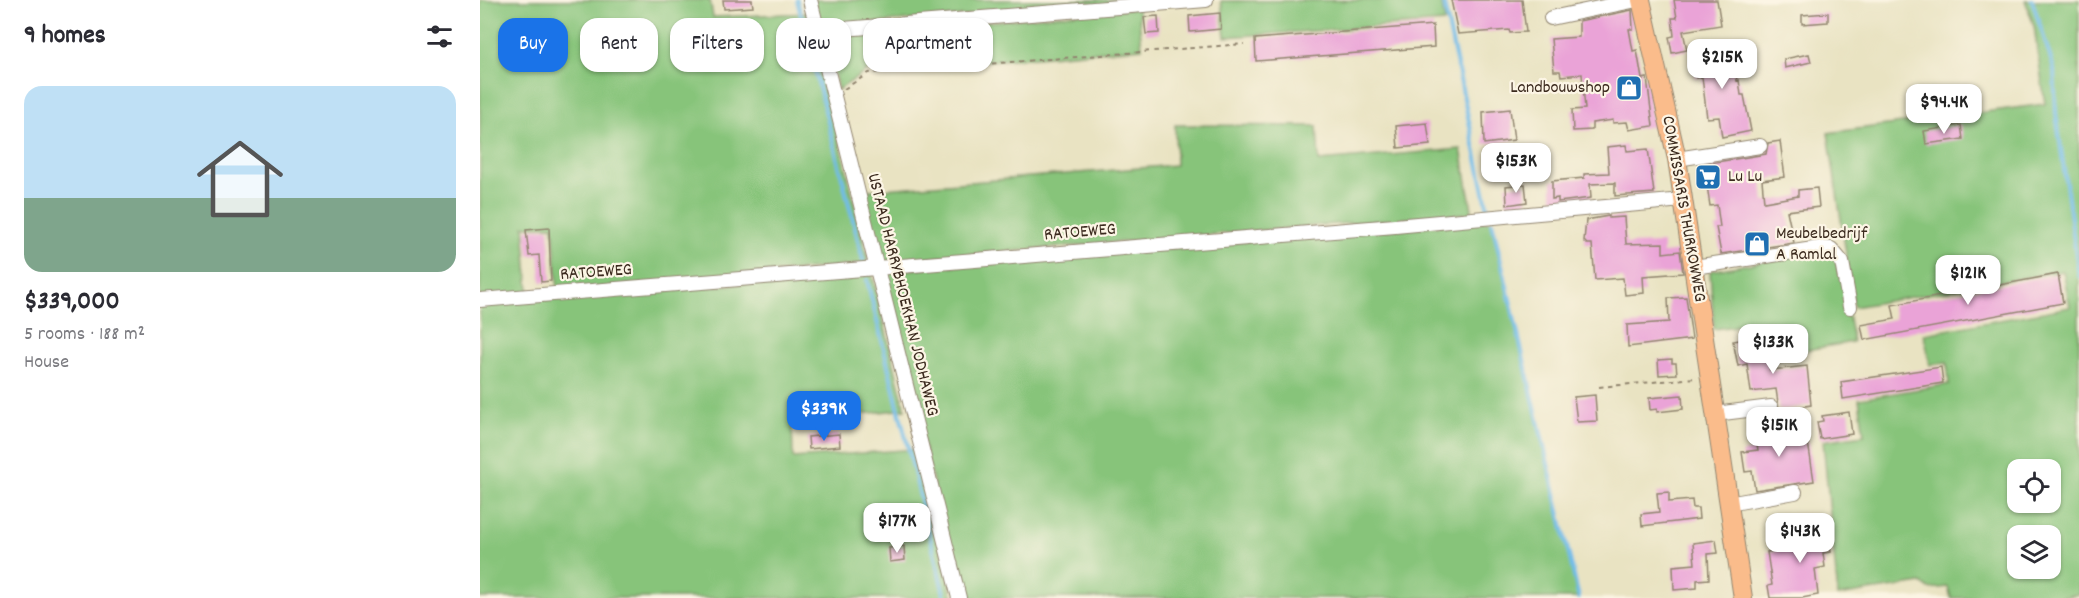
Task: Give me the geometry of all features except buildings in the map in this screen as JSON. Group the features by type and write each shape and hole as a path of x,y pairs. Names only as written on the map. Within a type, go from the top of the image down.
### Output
{"main road":[{"name":"COMMISSARIS THURKOWWEG","path":"1639,0 1677,159 1743,598"}],"street":[{"name":"USTAAD HARRYBHOEKHAN JODHAWEG","path":"810,0 815,18"},
{"path":"851,28 1206,0"},
{"path":"1551,18 1639,0"},
{"name":"USTAAD HARRYBHOEKHAN JODHAWEG","path":"827,72 959,598"},
{"path":"1677,159 1760,146"},
{"name":"RATOEWEG","path":"480,300 877,269 1683,200"},
{"path":"1694,267 1820,248 1831,249 1842,262 1851,307"},
{"path":"1715,414 1771,407"},
{"path":"1728,504 1795,492"}],"path":[{"path":"833,99 849,84 869,73 1244,44"},
{"path":"1599,387 1710,377"}],"green space":[{"path":"480,0 710,0 713,17 809,13 810,18 776,18 776,72 823,72 868,260 866,264 558,292 553,226 524,226 529,293 480,297"},
{"path":"814,0 1166,0 936,18 863,18 863,24 851,25 851,18 819,18"},
{"path":"1441,0 1445,22 1225,37 1221,1"},
{"path":"2025,0 2079,0 2079,594 2061,598 1951,598 1948,587 1929,589 1921,583 1838,596 1823,441 1864,435 1859,399 1949,384 1947,362 1930,365 1924,334 2070,307 2063,271 1854,307 1828,133 2045,104 2034,26"},
{"path":"1138,8 1142,48 993,61 993,21"},
{"path":"863,33 863,72 865,72 838,90 834,72 851,72 851,34"},
{"path":"1175,125 1317,126 1319,161 1461,149 1472,210 1471,213 880,262 861,191 1176,165"},
{"path":"1491,221 1579,598 962,598 881,272"},
{"path":"1825,250 1840,266 1853,342 1772,356 1767,322 1714,329 1710,271"},
{"path":"872,274 905,409 792,422 793,458 917,449 953,598 480,598 480,304"}],"waterway":[{"path":"797,0 863,260"},
{"path":"1443,0 1488,210"},
{"path":"2032,0 2054,69 2056,113 2079,276"},
{"path":"1492,222 1579,598"},
{"path":"867,280 945,598"}],"place":[{"name":"Landbouwshop","path":"1629,88"},
{"name":"Lu Lu","path":"1708,177"},
{"name":"Meubelbedrijf A Ramlal","path":"1757,244"}]}
